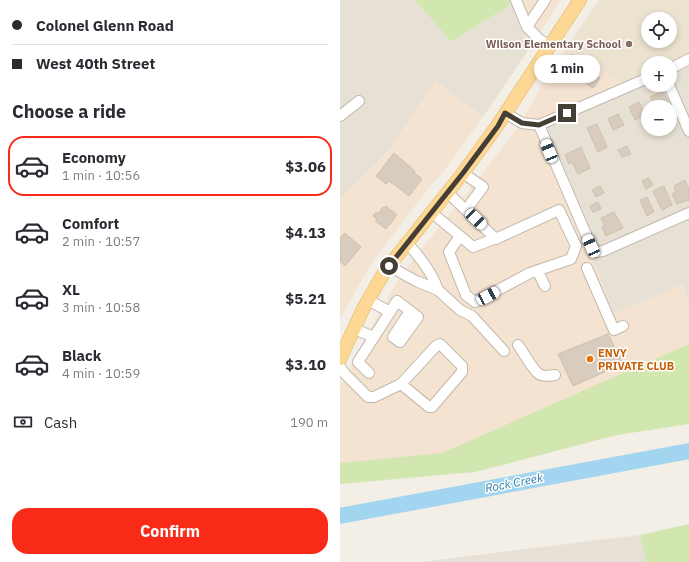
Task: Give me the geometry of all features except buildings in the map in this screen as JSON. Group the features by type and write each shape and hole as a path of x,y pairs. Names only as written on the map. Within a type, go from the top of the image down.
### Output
{"main road":[{"path":"341,360 368,300 389,266 463,173 498,126 505,113 580,0"}],"street":[{"path":"516,0 527,27 550,46"},
{"path":"527,27 545,0"},
{"path":"677,66 689,60"},
{"path":"505,113 522,123 539,125 641,81"},
{"path":"672,92 689,132"},
{"path":"340,116 359,101"},
{"path":"539,125 591,246 596,252 603,251 689,213"},
{"path":"463,173 483,187 466,210"},
{"path":"447,192 496,239"},
{"path":"431,212 460,236 473,247 496,239 559,210 576,246 571,259 538,272 530,273 475,302 466,295 448,252 460,236"},
{"path":"407,243 420,258 434,279 438,290"},
{"path":"389,266 416,282 438,290 460,310 472,316 504,351"},
{"path":"587,268 614,330 623,326"},
{"path":"538,272 544,286"},
{"path":"368,300 390,312"},
{"path":"358,362 397,302 418,317 400,342 393,337"},
{"path":"354,329 374,337"},
{"path":"369,374 358,362 341,360 345,374 368,397 374,397 401,384 436,346 440,344 462,366 462,372 432,407 429,407 401,384"},
{"path":"518,345 533,368 540,374 547,376 555,375"}],"shaded area":[{"path":"340,0 415,0 451,42 513,3 531,46 483,117 435,81 389,150 340,199"},
{"path":"512,0 561,0 531,46 513,3"},
{"name":"Wilson Elementary School","path":"599,0 689,0 689,61 677,66 677,56 641,56 641,81 629,87 567,47"},
{"path":"567,47 629,87 539,125 614,313 682,285 689,305 689,344 446,453 340,463 340,386 368,333 398,280 417,254 522,123 544,81"},
{"path":"689,61 689,305 682,285 614,313 539,125 641,81 641,92 677,92 677,66"},
{"path":"435,81 483,117 441,175 435,180 375,258 340,318 340,199 389,150"},
{"path":"640,535 646,562 422,562"}],"green space":[{"path":"415,0 512,0 513,3 451,42"},
{"path":"689,344 689,424 617,435 475,472 340,484 340,463 442,453"},
{"path":"689,524 689,562 646,562 640,535"}],"waterway":[{"name":"Rock Creek","path":"340,516 689,451"}],"place":[{"name":"Wilson Elementary School","path":"629,44"},
{"name":"ENVY PRIVATE CLUB","path":"590,359"}],"route":[{"path":"389,266 463,173 498,126 505,113 522,123 539,125 567,113"}]}
